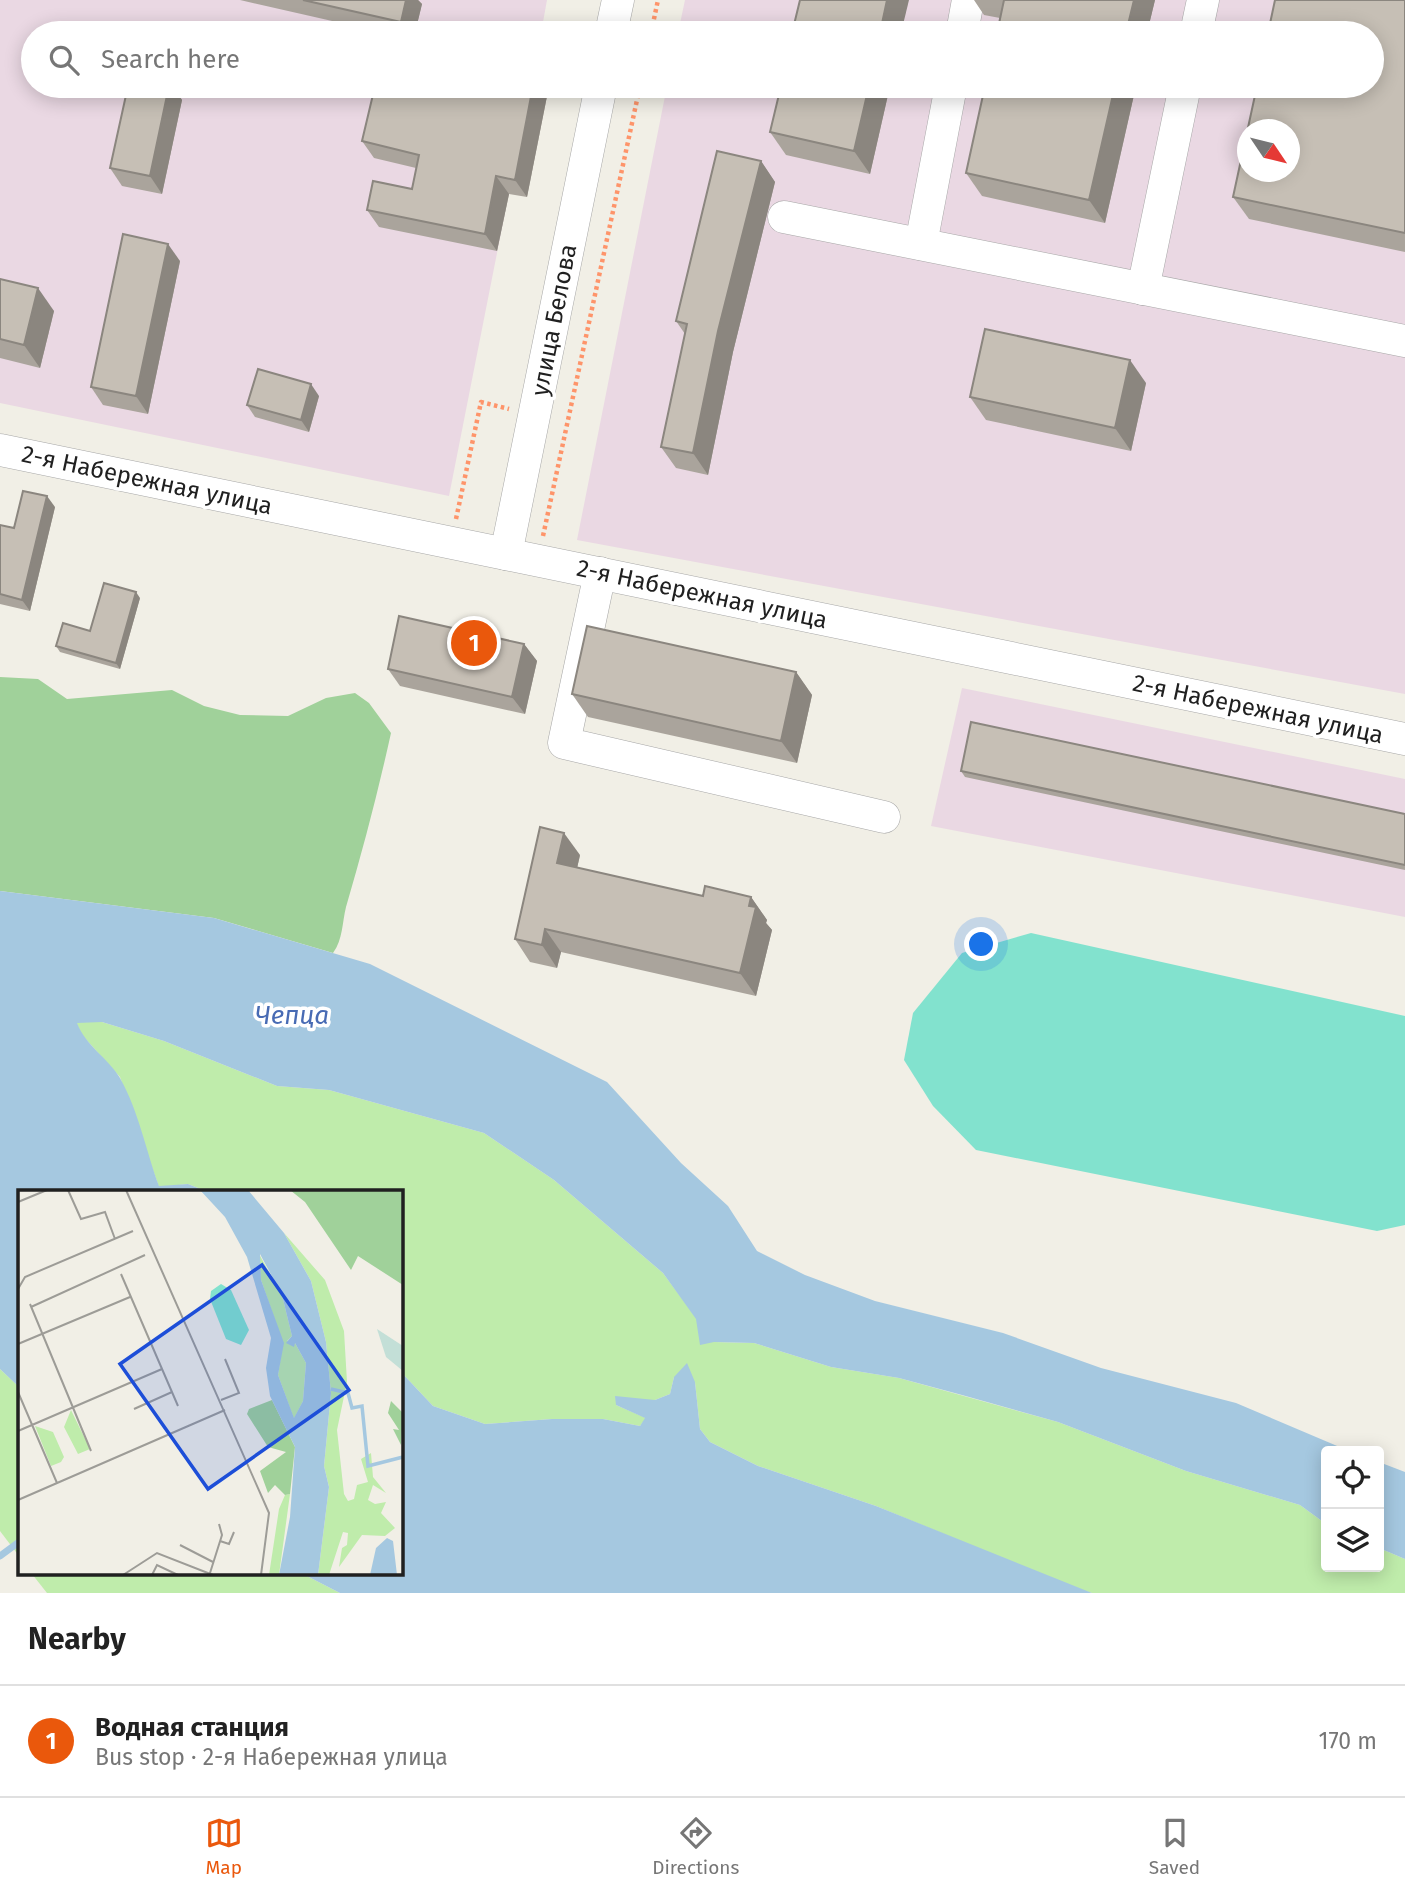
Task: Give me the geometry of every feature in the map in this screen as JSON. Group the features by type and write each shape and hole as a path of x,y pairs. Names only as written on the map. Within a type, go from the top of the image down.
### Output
{"street":[{"path":"614,21 618,0"},
{"path":"964,21 968,0"},
{"path":"1199,21 1203,0"},
{"name":"улица Белова","path":"506,554 599,98"},
{"path":"921,244 949,98"},
{"path":"1143,289 1183,98"},
{"path":"784,217 1405,341"},
{"name":"2-я Набережная улица","path":"0,450 1405,739"},
{"path":"600,573 564,743 884,817"}],"path":[{"path":"654,21 659,0"},
{"path":"542,541 637,98"},
{"path":"455,524 481,402 567,423"}],"shaded area":[{"path":"0,0 547,0 543,21 21,21 21,98 528,98 449,496 0,403"},
{"path":"685,0 1405,0 1405,694 577,540 665,98 1384,98 1384,21 681,21"},
{"path":"962,688 1405,779 1405,917 931,826"},
{"path":"1031,933 1405,1016 1405,1225 1377,1231 976,1150 933,1106 904,1060 913,1013 962,953"}],"green space":[{"path":"0,677 38,679 67,699 172,690 204,706 240,715 288,716 326,698 355,693 369,703 391,733 340,937 333,953 214,918 0,891"},
{"path":"76,1022 102,1022 164,1041 277,1086 329,1090 484,1133 554,1180 663,1273 714,1342 754,1343 831,1367 899,1378 1058,1422 1186,1471 1300,1505 1321,1520 1321,1572 1384,1572 1384,1550 1405,1559 1405,1593 1092,1593 876,1506 758,1466 710,1442 700,1429 695,1382 674,1377 670,1394 655,1400 616,1405 646,1418 640,1426 603,1419 552,1419 485,1424 433,1406 402,1373 402,1190 203,1190 188,1184 159,1187 120,1077 82,1035"},
{"path":"0,1369 18,1386 18,1555 0,1531"},
{"path":"34,1576 307,1576 340,1593 47,1593"}],"water":[{"name":"Чепца","path":"0,891 214,918 370,964 607,1082 681,1163 728,1206 757,1251 805,1275 875,1301 1003,1333 1101,1368 1236,1403 1337,1446 1321,1446 1321,1520 1300,1505 1186,1471 1058,1422 899,1378 831,1367 754,1343 714,1342 700,1345 696,1319 663,1273 554,1180 484,1133 329,1090 277,1086 164,1041 102,1022 77,1023 86,1038 115,1071 127,1091 159,1186 188,1184 203,1190 18,1190 18,1386 0,1369"},
{"path":"687,1363 695,1382 700,1429 710,1442 758,1466 876,1506 1092,1593 340,1593 307,1576 402,1576 402,1373 433,1406 485,1424 552,1419 603,1419 640,1426 645,1418 616,1405 615,1396 655,1400 670,1394 674,1377"},
{"path":"1384,1464 1405,1472 1405,1559 1384,1550"}],"building":[{"path":"303,0 406,0 401,21"},
{"path":"800,0 887,0 883,21 795,21"},
{"path":"1004,0 1134,0 1129,21 1000,21"},
{"path":"1275,0 1405,0 1405,233 1233,197 1237,178 1237,182 1300,182 1300,119 1250,119 1254,98 1384,98 1384,21 1271,21"},
{"path":"125,98 166,98 150,176 110,168"},
{"path":"372,98 531,98 515,180 496,176 485,234 367,210 373,181 412,189 419,155 362,141"},
{"path":"778,98 866,98 854,151 770,132"},
{"path":"982,98 1112,98 1089,200 966,173"},
{"path":"717,151 761,161 718,331 693,453 661,447 687,324 676,321"},
{"path":"123,234 168,244 136,396 91,387"},
{"path":"0,279 38,288 24,345 0,339"},
{"path":"985,329 1130,360 1115,428 970,397"},
{"path":"258,369 311,384 301,420 247,405"},
{"path":"23,491 47,496 22,600 0,594 0,525 14,528"},
{"path":"104,583 136,592 116,663 56,646 63,623 90,631"},
{"path":"399,616 524,644 512,697 388,669"},
{"path":"587,626 796,672 781,741 572,694"},
{"path":"971,722 1405,814 1405,865 961,771"},
{"path":"540,827 564,833 557,863 703,896 705,886 751,897 749,906 756,907 740,973 545,929 542,945 515,939"}],"waterway":[{"path":"0,1556 18,1543"}],"place":[{"name":"Водная станция","path":"474,643"}]}
